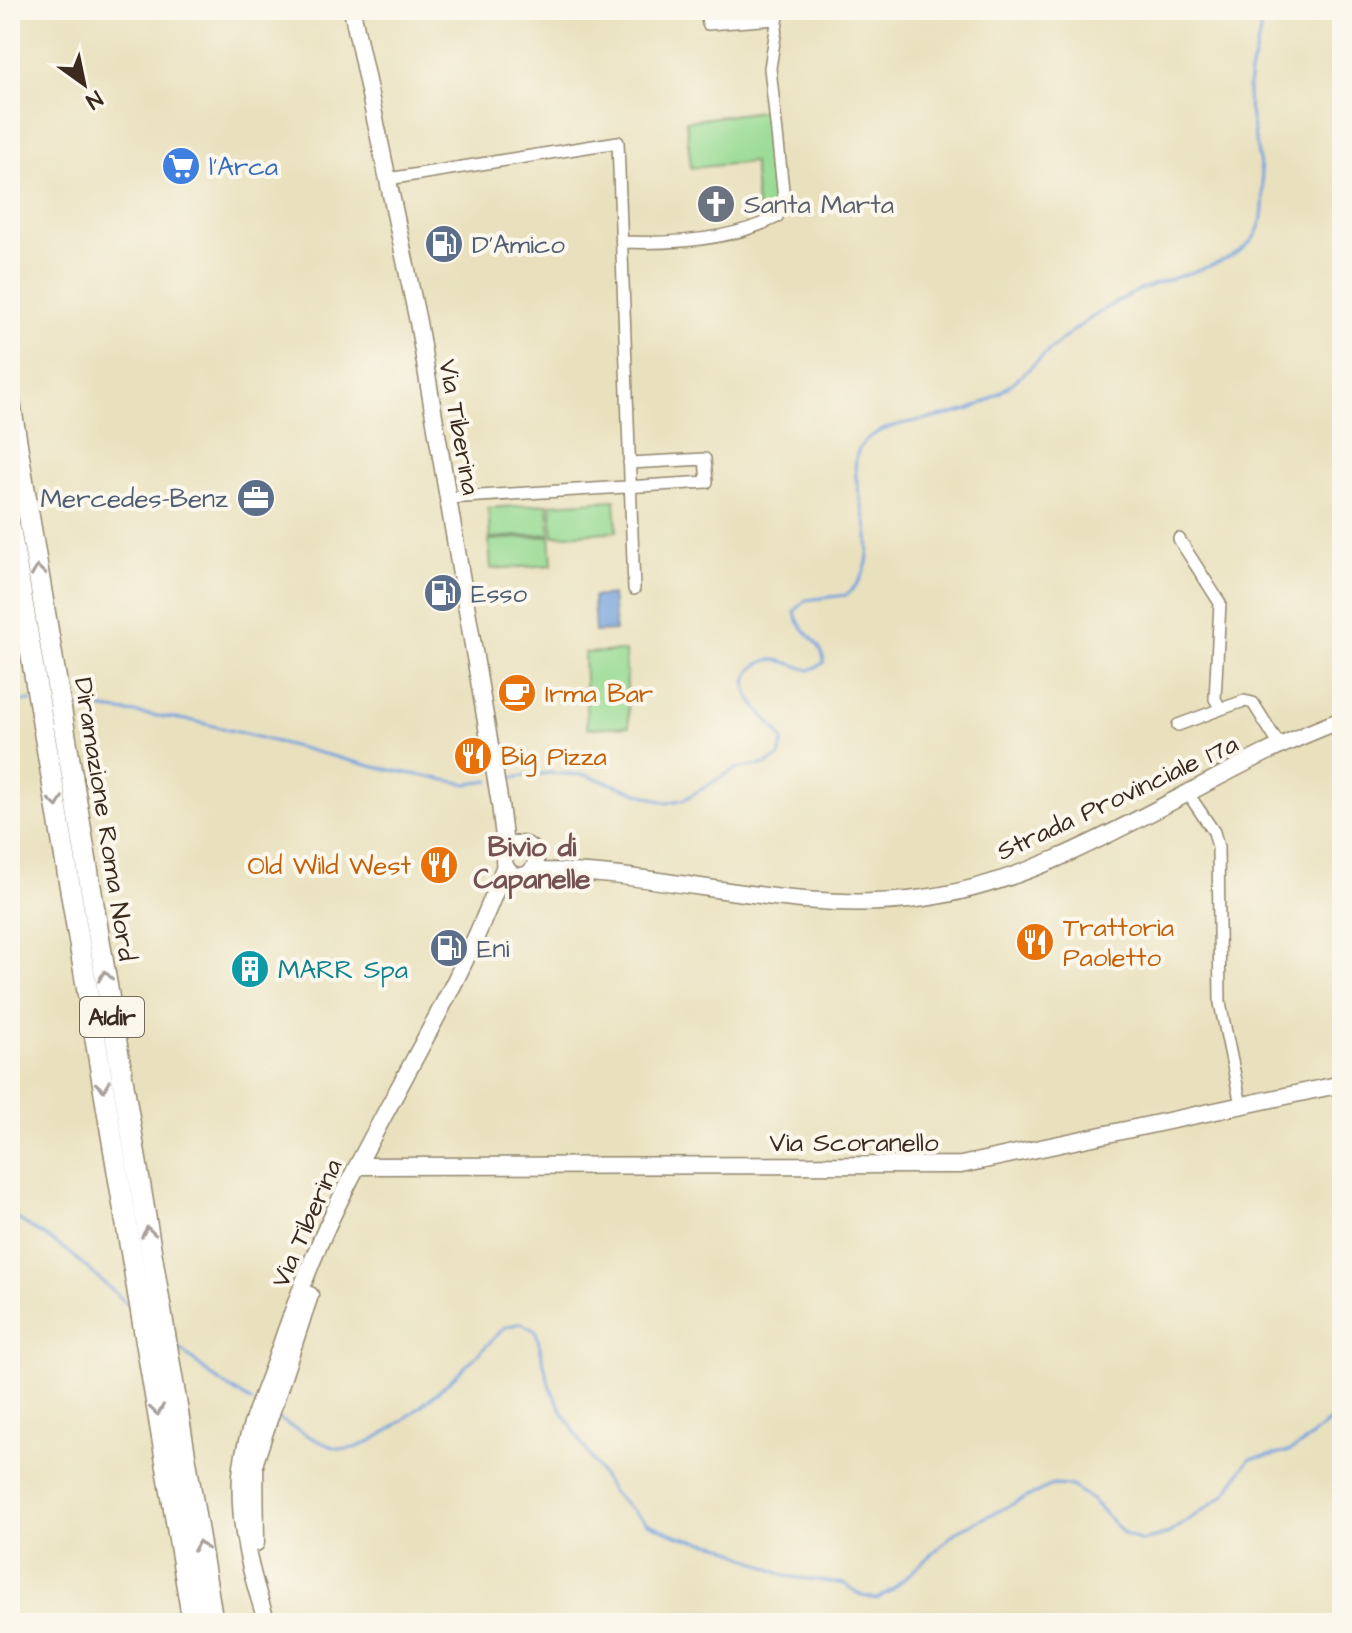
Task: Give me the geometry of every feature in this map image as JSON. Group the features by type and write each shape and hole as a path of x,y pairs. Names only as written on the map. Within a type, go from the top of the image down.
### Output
{"highway":[{"name":"Diramazione Roma Nord","path":"10,402 47,689 144,1333 193,1623"},
{"name":"Diramazione Roma Nord","path":"10,528 47,689"},
{"name":"Diramazione Roma Nord","path":"53,725 161,1309 213,1623"}],"main road":[{"name":"Via Tiberina","path":"269,1623 260,1577 253,1507 258,1429 332,1215 491,906 505,859 501,807 448,498 388,179 352,10"},
{"name":"Strada Provinciale 17a","path":"573,870 795,900 868,902 925,898 966,890 1030,869 1280,746 1342,720"},
{"path":"491,906 503,889 536,863 531,850 501,807"},
{"path":"512,846 531,850 573,870 512,873 505,859 512,846"},
{"name":"Via Scoranello","path":"357,1166 946,1166 981,1163 1342,1084"}],"street":[{"path":"622,242 654,244 740,231 777,217 784,199 770,68 778,14 708,24 706,10"},
{"path":"388,179 618,142 634,589"},
{"path":"448,498 707,482 705,459 629,463"},
{"path":"1179,539 1220,603 1214,692 1221,709"},
{"path":"1178,725 1251,701 1280,746"},
{"path":"1187,792 1214,832 1218,847 1219,997 1241,1105"}],"green space":[{"path":"769,110 776,211 758,218 753,162 691,168 686,121"},
{"path":"615,500 617,531 553,536 551,504"},
{"path":"548,504 550,534 490,538 488,508"},
{"path":"550,536 552,565 491,569 489,540"},
{"path":"625,651 629,726 587,728 584,653"}],"water":[{"path":"612,595 615,631 595,632 593,597"}],"waterway":[{"path":"501,779 550,773 586,775 667,803 685,799 735,769 767,764 779,757 783,741 750,698 747,680 751,671 765,661 779,660 810,670 824,663 820,648 800,625 795,611 806,600 846,595 862,577 868,557 868,536 856,473 856,456 864,442 887,428 961,412 984,403 1102,311 1149,286 1232,256 1255,236 1261,222 1263,186 1249,109 1248,83 1260,31 1260,10"},
{"path":"10,701 31,701"},
{"path":"70,708 98,708 194,721 375,767 467,784 490,781"},
{"path":"10,1214 68,1251 133,1309"},
{"path":"276,1417 328,1445 343,1449 360,1446 404,1420 505,1327 521,1323 536,1331 549,1384 563,1413 612,1492 647,1523 681,1537 723,1546 785,1576 845,1584 862,1596 877,1599 893,1589 957,1531 1052,1485 1072,1486 1093,1501 1124,1534 1142,1541 1166,1535 1225,1495 1249,1459 1285,1453 1301,1445 1342,1411"},
{"path":"175,1345 213,1377 252,1402"}],"place":[{"name":"l'Arca","path":"181,166"},
{"name":"Santa Marta","path":"716,204"},
{"name":"D'Amico","path":"444,244"},
{"name":"Mercedes-Benz","path":"256,498"},
{"name":"Esso","path":"443,593"},
{"name":"Irma Bar","path":"517,693"},
{"name":"Big Pizza","path":"473,756"},
{"name":"Old Wild West","path":"439,865"},
{"name":"Trattoria Paoletto","path":"1035,942"},
{"name":"Eni","path":"449,948"},
{"name":"MARR Spa","path":"250,969"}],"district":[{"name":"Bivio di Capanelle","path":"532,862"}]}
